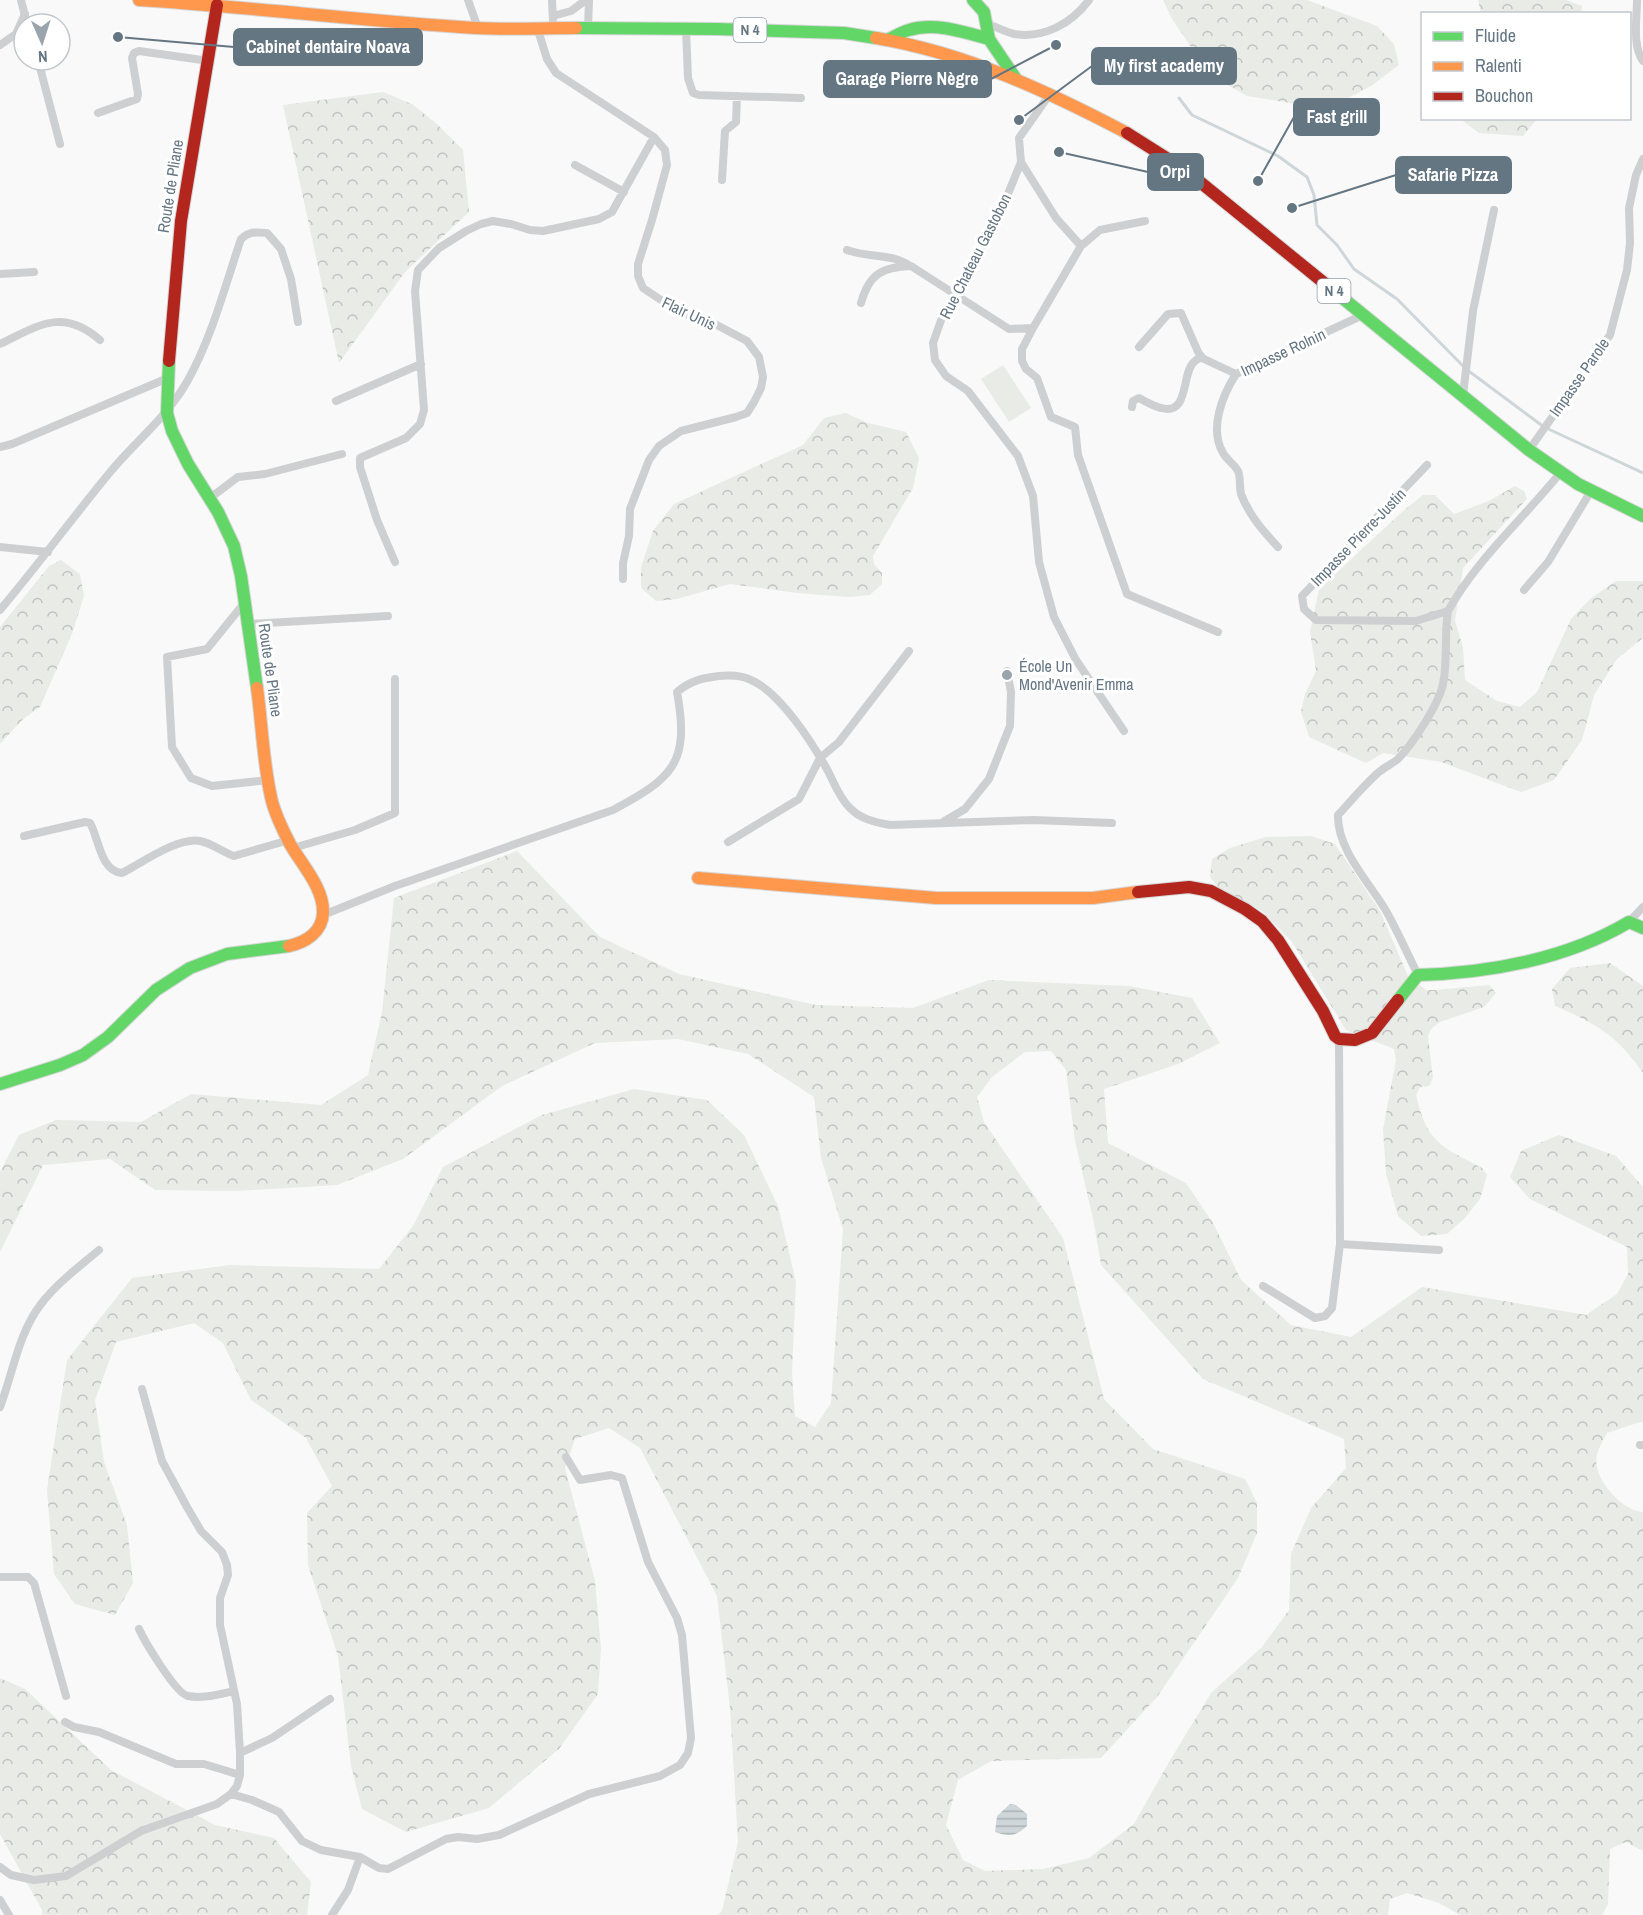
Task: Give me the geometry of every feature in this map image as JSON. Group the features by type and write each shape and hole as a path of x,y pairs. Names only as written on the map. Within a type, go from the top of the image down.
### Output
{"street":[{"name":"N 4","path":"139,0 210,3 338,18 478,28 537,27 553,22 588,28 844,33 887,40 962,58 1050,94 1131,135 1184,169 1529,450 1591,491 1643,516"},
{"path":"468,0 478,28"},
{"path":"552,0 553,22 587,0"},
{"path":"587,0 588,28"},
{"path":"973,0 984,12 989,39 1016,79"},
{"path":"987,24 1014,34 1041,34 1064,24 1089,0"},
{"path":"1637,0 1637,45 1638,54 1643,62"},
{"name":"Route de Pliane","path":"210,3 209,60 190,158 177,247 167,413 177,447 210,498 234,546 245,602 269,780 276,813 312,879 322,902 323,915"},
{"path":"395,562 367,493 360,458 406,438 420,424 424,410 415,291 418,270 439,248 466,231 493,221 543,231 599,219 612,212 654,137 556,73 547,59 537,27"},
{"path":"686,29 688,78 693,93 801,98"},
{"path":"887,40 909,30 919,29 972,34 989,39"},
{"path":"98,113 137,99 132,63 134,53 146,51 209,60"},
{"path":"41,72 60,144"},
{"name":"Rue Chateau Gastobon","path":"1050,94 1019,138 1021,162 1001,211 956,296 944,312 933,343 934,360 946,376 968,391 1018,456 1033,496 1039,562 1054,617 1076,660 1124,731"},
{"path":"722,180 725,131 736,122 737,96"},
{"name":"Flair Unis","path":"623,579 630,509 649,460 659,446 681,431 747,413 761,388 763,376 759,357 747,341 715,324 679,312 643,288 638,276 638,264 667,165 665,150 654,137"},
{"name":"Impasse Parole","path":"1529,450 1610,335 1627,270 1629,208 1636,175 1643,159"},
{"path":"1021,162 1056,218 1081,246"},
{"path":"575,165 624,192"},
{"path":"1463,395 1473,311 1494,210"},
{"path":"1145,221 1100,230 1081,246 1022,349 1022,361 1026,369 1037,378 1051,417 1075,427 1078,455 1127,594 1218,632"},
{"path":"0,610 48,552 71,519 121,460 167,413 196,364 241,239 245,234 267,233 281,249 291,279 298,322"},
{"path":"847,250 901,259 1010,329 1034,328"},
{"path":"861,303 864,290 881,270 910,266"},
{"path":"0,274 34,272"},
{"path":"1132,407 1132,401 1138,398 1164,409 1173,408 1179,404 1190,368 1202,357 1181,313 1176,312 1168,314 1139,347"},
{"name":"Impasse Rolnin","path":"1202,357 1236,374 1363,315"},
{"path":"0,344 43,323 55,322 83,326 100,340"},
{"path":"336,401 421,364"},
{"path":"1236,374 1225,391 1221,405 1217,426 1218,442 1224,455 1237,470 1239,487 1257,524 1278,547"},
{"path":"0,447 168,378"},
{"path":"210,498 238,477 265,474 342,454"},
{"name":"Impasse Pierre-Justin","path":"1427,465 1302,596 1304,609 1316,620 1416,621 1448,611"},
{"path":"1418,975 1386,911 1348,852 1338,825 1338,815 1380,771 1398,759 1419,731 1443,686 1446,650 1444,633 1448,611 1463,585 1498,543 1534,506 1561,472"},
{"path":"1524,591 1548,562 1591,491"},
{"path":"0,547 48,552"},
{"path":"245,602 207,649 167,657 172,747 191,778 212,786 269,780"},
{"path":"248,624 388,616"},
{"path":"728,842 799,799 820,759 839,742 909,651"},
{"path":"940,823 965,809 989,779 1010,726 1011,692 1007,671"},
{"path":"0,1083 67,1063 92,1049 168,981 211,959 234,953 303,943 315,934 323,915 396,886 613,810 644,793 665,777 678,757 683,721 677,692 689,682 733,675 752,680 779,701 804,731 849,808 873,822 890,825 1032,820 1112,823"},
{"path":"24,836 85,822 90,823 107,866 122,873 172,846 186,842 200,841 234,856 355,830 395,813 395,679"},
{"path":"698,878 936,898 1093,898 1164,888 1189,887 1210,891 1245,909 1262,921 1278,940 1339,1040 1340,1244 1332,1308 1325,1316 1315,1318 1263,1286"},
{"path":"1418,975 1488,969 1562,952 1600,935 1611,933 1629,922 1643,907"},
{"path":"1629,922 1643,928"},
{"path":"1339,1040 1355,1040 1372,1033 1418,975"},
{"path":"1340,1244 1439,1250"},
{"path":"0,1407 24,1336 39,1306 50,1293 99,1250"},
{"path":"0,1867 11,1875 34,1880 66,1876 141,1831 217,1804 231,1794 237,1786 240,1775 240,1753 237,1704 220,1625 220,1598 228,1575 227,1565 222,1552 201,1531 162,1461 142,1389"},
{"path":"231,1794 279,1812 302,1841 321,1850 360,1857 378,1868 388,1869 446,1839 458,1837 477,1839 499,1835 589,1794 660,1776 680,1765 688,1754 691,1738 682,1635 677,1618 648,1562 622,1478 611,1475 580,1480 566,1457"},
{"path":"0,1577 28,1577 34,1583 66,1696"},
{"path":"139,1629 173,1685 182,1694 196,1697 234,1691"},
{"path":"240,1753 272,1738 330,1699"},
{"path":"65,1722 74,1727 108,1736 176,1764 204,1764 240,1775"},
{"path":"332,1915 348,1890 360,1857"},
{"path":"0,1900 9,1915"}],"green space":[{"path":"1163,0 1307,0 1377,26 1394,44 1399,65 1371,86 1344,100 1296,104 1247,96 1210,75 1172,19"},
{"path":"1478,0 1566,0 1582,6 1581,12 1481,12"},
{"path":"383,92 412,104 437,124 463,150 469,212 405,272 339,363 283,105"},
{"path":"1536,120 1523,136 1479,133 1463,121"},
{"path":"1003,365 1031,408 1009,422 981,379"},
{"path":"846,413 868,423 906,432 919,458 913,488 873,556 874,564 882,573 882,584 870,595 848,597 797,593 730,584 677,599 656,601 641,588 641,567 653,531 674,504 803,445 824,418"},
{"path":"1515,486 1524,491 1527,499 1463,568 1455,621 1463,647 1465,680 1497,701 1520,707 1537,692 1571,619 1590,599 1616,581 1643,581 1643,638 1617,659 1594,695 1582,740 1554,780 1521,792 1441,762 1383,753 1366,763 1309,737 1301,712 1305,694 1316,671 1310,632 1319,589 1423,495 1435,495 1454,514 1489,501"},
{"path":"61,560 80,574 84,596 72,634 40,707 22,720 0,744 0,627 49,566"},
{"path":"1311,836 1335,844 1380,911 1408,976 1426,990 1489,985 1496,993 1484,1007 1440,1022 1431,1029 1428,1036 1433,1078 1429,1086 1420,1087 1416,1095 1425,1124 1438,1141 1482,1168 1487,1175 1480,1199 1464,1219 1447,1234 1421,1236 1398,1216 1386,1174 1383,1129 1396,1060 1394,1049 1346,1030 1292,942 1262,911 1219,888 1210,877 1212,859 1230,848 1266,837"},
{"path":"517,851 600,937 679,974 816,1005 913,1008 989,980 1129,986 1192,998 1220,1043 1178,1064 1104,1089 1108,1143 1186,1183 1213,1223 1241,1280 1291,1325 1351,1337 1422,1287 1586,1315 1617,1294 1628,1274 1627,1247 1530,1199 1510,1177 1521,1151 1559,1135 1616,1156 1643,1187 1643,1421 1607,1433 1598,1452 1596,1464 1603,1482 1610,1491 1626,1506 1643,1512 1643,1851 1626,1842 1610,1849 1608,1904 1602,1915 1460,1915 1439,1903 1407,1893 1390,1899 1388,1915 718,1915 722,1911 738,1842 730,1708 717,1596 640,1448 609,1428 575,1439 565,1468 595,1581 601,1648 598,1694 559,1749 489,1808 406,1832 362,1809 351,1766 338,1656 308,1565 307,1513 332,1486 306,1438 251,1400 223,1343 194,1323 116,1342 95,1400 104,1462 127,1525 133,1583 115,1615 75,1604 54,1574 47,1490 67,1360 132,1278 230,1265 379,1269 413,1226 443,1167 542,1115 634,1089 707,1100 744,1135 778,1206 796,1282 792,1373 795,1416 815,1427 831,1403 843,1229 821,1158 814,1097 748,1054 678,1039 595,1043 502,1086 403,1159 337,1185 235,1191 155,1190 110,1159 43,1165 0,1252 0,1172 19,1135 56,1120 141,1122 191,1094 321,1105 368,1075 382,1012 394,898","holes":["1051,1051 1066,1070 1075,1141 1101,1265 1203,1379 1344,1439 1346,1468 1311,1508 1291,1554 1289,1610 1262,1647 1211,1693 1134,1824 1089,1858 1043,1869 985,1871 963,1860 946,1825 958,1780 991,1761 1101,1758 1157,1697 1238,1578 1257,1533 1257,1503 1245,1479 1153,1449 1104,1399 1063,1238 984,1122 977,1097 992,1077 1025,1052"]},
{"path":"1610,963 1643,986 1643,1073 1624,1049 1605,1032 1582,1018 1555,1006 1552,989 1570,968"},
{"path":"0,1678 25,1689 111,1770 215,1825 274,1838 311,1882 307,1915 42,1915 42,1910 0,1834"}],"shaded area":[{"path":"1010,1804 1016,1805 1027,1814 1027,1826 1012,1835 995,1832 997,1816"}],"waterway":[{"path":"1179,98 1192,115 1278,156 1307,177 1314,195 1317,225 1337,245 1354,269 1397,299 1466,369 1544,427 1643,473"}],"traffic: fast":[{"path":"973,0 984,12 989,39 1016,79"},
{"path":"887,40 906,31 929,27 939,27 989,39"},
{"path":"576,28 844,33 876,38"},
{"path":"1334,291 1529,450 1578,484 1643,516"},
{"path":"169,361 167,413 172,431 188,464 218,512 234,546 241,576 257,688"},
{"path":"1398,1000 1418,975 1472,971 1527,962 1580,946 1629,922 1643,928"},
{"path":"0,1084 60,1065 83,1055 108,1037 156,990 190,968 227,954 289,946"}],"traffic: slow":[{"path":"139,0 475,28 576,28"},
{"path":"876,38 942,53 1005,75 1127,133"},
{"path":"257,688 272,803 284,833 316,886 322,904 323,913 320,926 307,939 289,946"},
{"path":"698,878 936,898 1093,898 1138,892"}],"traffic: jam":[{"path":"169,361 181,221 217,5"},
{"path":"1127,133 1184,169 1334,291"},
{"path":"1138,892 1189,887 1211,891 1262,921 1278,940 1323,1011 1335,1036 1339,1039 1355,1040 1372,1033 1398,1000"}],"place":[{"name":"Cabinet dentaire Noava","path":"118,37"},
{"name":"Garage Pierre Nègre","path":"1056,45"},
{"name":"My first academy","path":"1019,120"},
{"name":"Orpi","path":"1059,152"},
{"name":"Fast grill","path":"1258,181"},
{"name":"Safarie Pizza","path":"1292,208"},
{"name":"École Un Mond'Avenir Emma","path":"1007,675"}]}
